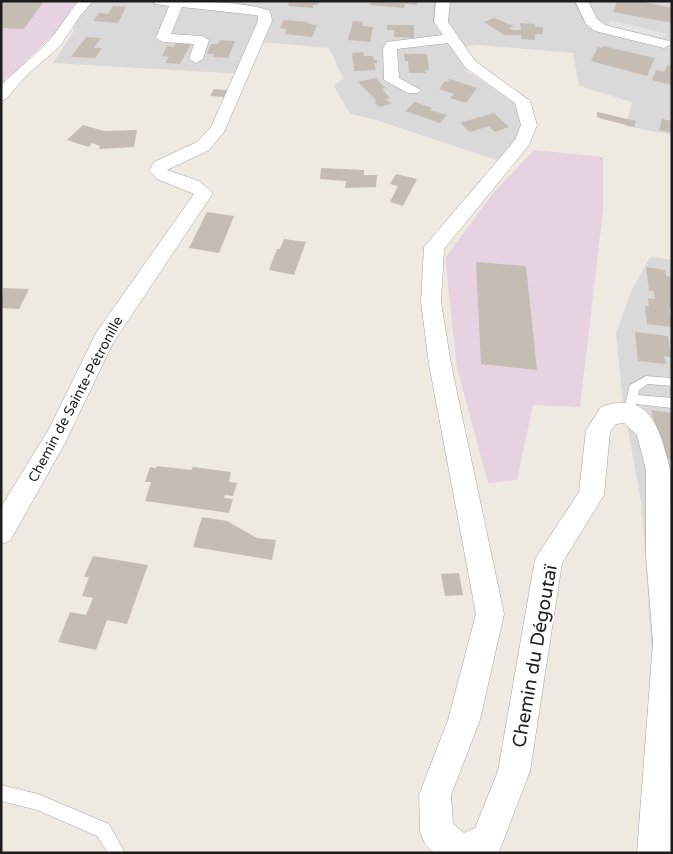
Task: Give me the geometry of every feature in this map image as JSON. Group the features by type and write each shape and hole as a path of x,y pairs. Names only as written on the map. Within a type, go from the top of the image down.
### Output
{"street":[{"path":"1,96 22,72 55,43 75,13 87,1"},
{"path":"443,1 441,22 470,64 522,102 527,112 529,125 523,140 434,247 431,302 440,364 490,614 464,720 435,795 453,846"},
{"path":"581,1 592,21 600,28 668,44"},
{"path":"168,2 163,38 202,40 196,60"},
{"name":"Chemin de Sainte-Pétronille","path":"1,532 57,436 104,340 154,263 204,192 197,185 166,178 158,171 160,166 203,146 218,130 265,21 265,14 258,11 217,4 168,2"},
{"path":"413,90 392,80 390,48 392,46 452,38"},
{"path":"630,406 648,430 658,470 658,556 670,642 654,853"},
{"name":"Chemin du Dégoutaï","path":"453,846 487,840 514,772 548,559 591,495 598,430 609,414 630,406"}],"lane":[{"path":"672,382 646,380 634,388 630,406 672,403"},
{"path":"1,793 38,802 103,830 117,853"}],"shaded area":[{"path":"1,1 80,1 56,32 1,85"},
{"path":"92,1 672,1 672,135 626,126 632,102 579,86 573,53 479,45 452,48 467,71 523,107 524,132 500,161 373,119 350,114 334,86 343,78 329,48 260,42 242,74 53,63 73,32 77,14"},
{"path":"610,20 667,34 663,38 608,25"},
{"path":"534,150 603,157 603,211 580,407 533,405 517,480 488,483 457,368 445,258 494,192"},
{"path":"650,257 672,260 672,853 662,853 657,729 642,507 623,402 616,334 631,292"}],"building":[{"path":"4,1 44,1 24,29 1,28 1,4"},
{"path":"289,1 319,1 318,5 313,5 313,8 288,6"},
{"path":"371,1 418,1 417,5 405,4 404,8 370,5"},
{"path":"617,1 639,1 672,8 672,23 613,12"},
{"path":"113,6 126,7 118,23 93,21 99,13 108,14"},
{"path":"494,18 514,26 509,28 513,30 521,30 520,23 535,24 535,27 543,27 543,34 535,34 535,40 521,39 521,35 504,35 484,22"},
{"path":"284,20 309,22 308,24 317,25 312,37 285,34 287,29 280,28"},
{"path":"353,21 363,22 362,26 373,27 370,42 348,40"},
{"path":"387,25 414,25 414,38 394,37 394,30 387,30"},
{"path":"86,37 101,38 94,48 102,48 95,58 71,57"},
{"path":"220,40 235,41 228,58 213,57 214,54 207,54 211,44 218,44"},
{"path":"176,43 191,44 180,64 165,63 169,57 162,56 167,46 174,47"},
{"path":"603,46 655,58 647,76 591,61 598,47 601,48"},
{"path":"363,52 364,56 373,56 374,60 377,60 377,63 374,63 376,70 354,71 352,53"},
{"path":"404,54 427,54 429,70 425,70 426,73 409,73 408,61 405,61"},
{"path":"667,65 672,66 672,85 652,80 656,70 664,72"},
{"path":"376,78 385,88 382,89 390,98 386,99 391,104 379,107 374,102 377,101 358,82"},
{"path":"450,79 477,88 466,103 450,98 454,94 439,89 445,81 448,82"},
{"path":"214,89 228,90 224,97 210,96"},
{"path":"415,102 432,108 430,110 447,115 440,123 405,111"},
{"path":"597,112 636,121 634,127 597,117"},
{"path":"494,113 509,127 495,132 489,126 470,132 460,123"},
{"path":"662,119 672,121 672,133 659,130"},
{"path":"83,125 104,131 137,130 134,147 99,149 100,146 92,143 89,147 67,140"},
{"path":"321,168 364,170 364,175 377,175 376,187 345,188 346,181 320,179"},
{"path":"396,174 417,179 403,206 390,202 398,186 390,184"},
{"path":"207,212 234,216 219,253 189,248"},
{"path":"284,239 306,242 294,275 269,270 277,249 280,249"},
{"path":"476,262 526,266 537,370 481,364"},
{"path":"646,267 665,270 666,276 672,277 672,309 669,309 672,327 647,324 645,306 649,306 648,298 655,299 654,291 649,290"},
{"path":"3,288 29,289 19,309 1,308"},
{"path":"635,332 668,336 671,357 664,356 666,364 638,361"},
{"path":"651,410 672,413 672,460 668,459 661,447"},
{"path":"157,466 191,470 193,467 231,472 229,482 237,483 233,496 225,495 224,498 233,499 229,513 145,501 151,482 145,482 150,467 156,468"},
{"path":"202,517 227,521 257,538 276,540 272,560 193,547"},
{"path":"93,556 148,565 127,624 107,620 96,650 58,642 70,612 86,615 93,598 82,596 89,577 84,577"},
{"path":"459,573 463,595 445,596 441,574"}]}
